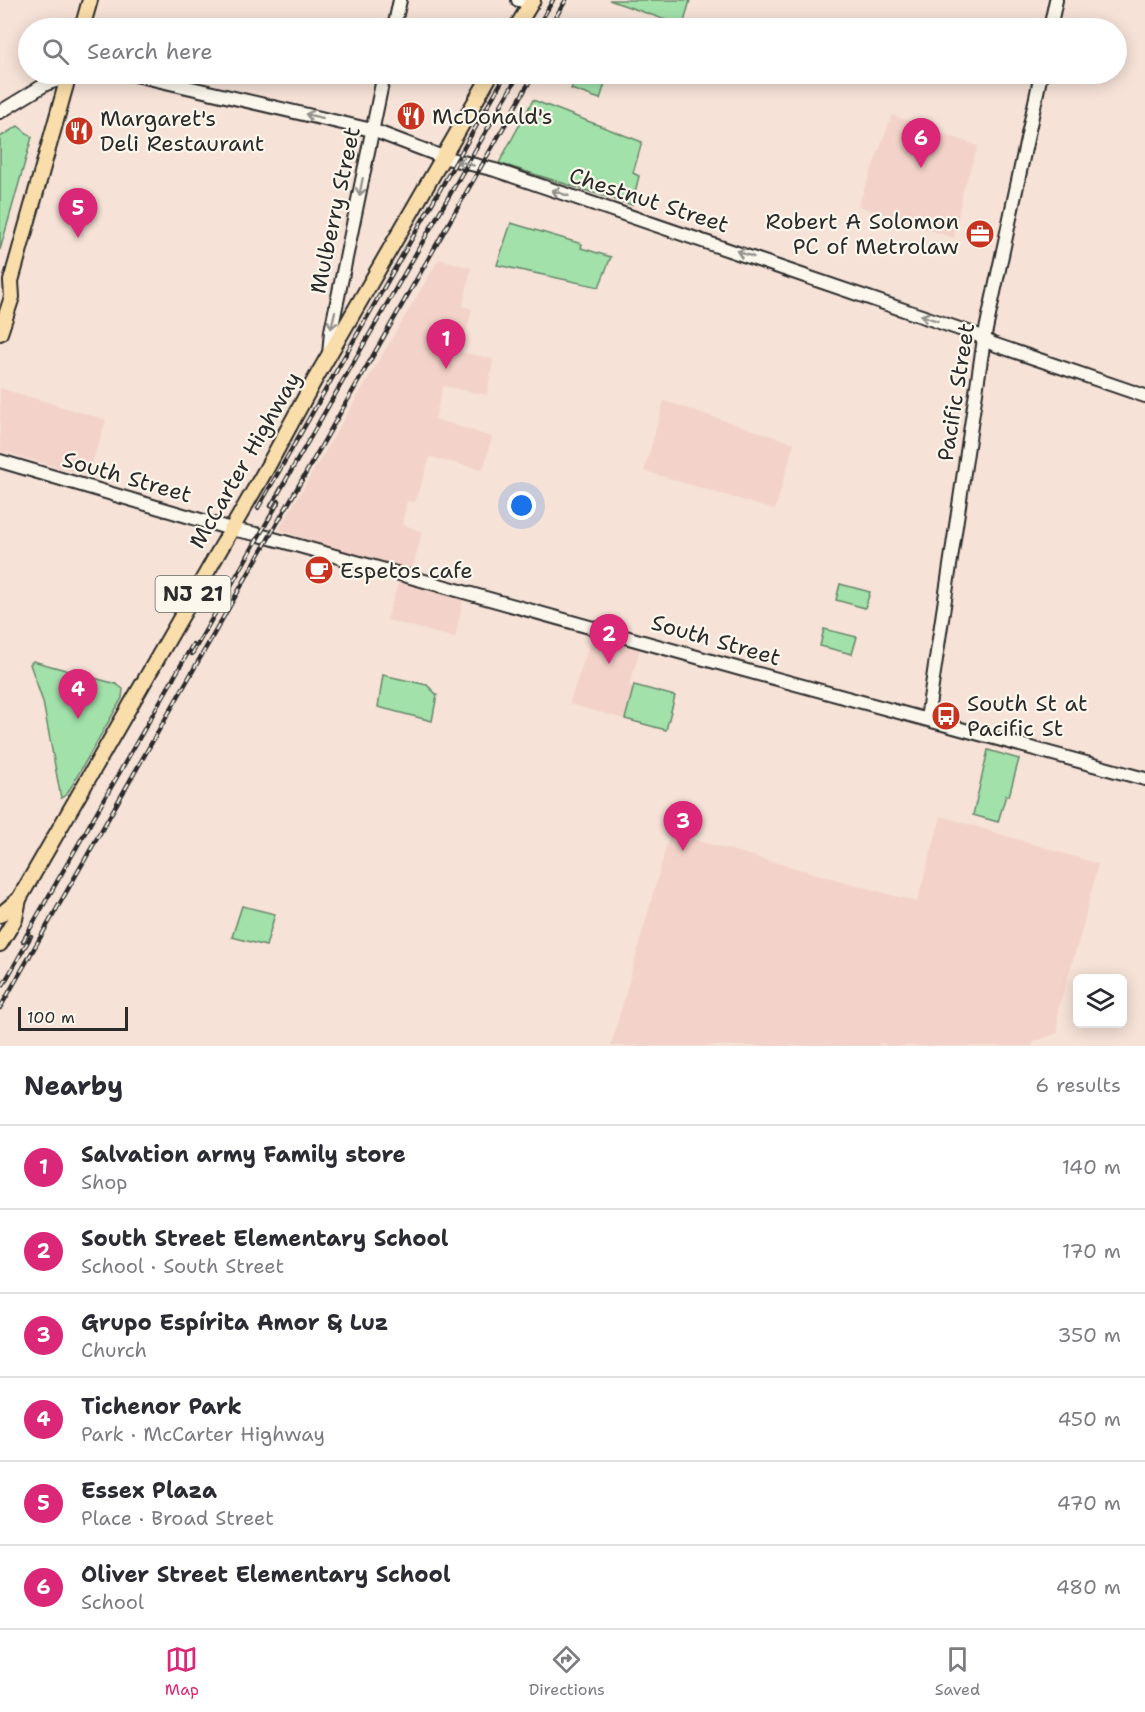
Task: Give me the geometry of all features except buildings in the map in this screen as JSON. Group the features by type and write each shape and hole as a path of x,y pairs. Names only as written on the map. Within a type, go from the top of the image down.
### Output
{"main road":[{"path":"85,18 90,0"},
{"path":"520,18 527,1"},
{"path":"0,333 3,330 12,297 11,281 66,84"},
{"name":"McCarter Highway","path":"0,915 19,898 485,84"},
{"path":"0,292 11,281"},
{"name":"McCarter Highway","path":"0,944 15,920 19,898"}],"street":[{"path":"396,18 400,0"},
{"path":"1052,18 1056,0"},
{"path":"0,112 46,84"},
{"name":"Chestnut Street","path":"175,84 372,130 443,157 495,170 965,331 993,344 1145,396"},
{"name":"Mulberry Street","path":"329,356 331,332 382,84"},
{"name":"Pacific Street","path":"927,719 984,339 1039,84"},
{"name":"South Street","path":"0,462 231,529 1145,779"}],"shaded area":[{"path":"892,115 978,146 963,191 954,238 858,206"},
{"path":"439,259 471,268 463,306 472,309 461,352 493,359 487,395 443,386 435,419 492,437 483,470 430,457 415,502 407,501 402,524 422,532 410,579 464,595 455,638 387,620 400,576 279,529"},
{"path":"0,388 106,420 88,476 0,451"},
{"path":"664,401 794,443 775,510 644,471"},
{"path":"595,629 642,643 629,685 633,687 624,719 569,704"},
{"path":"941,816 1098,864 1081,933 1058,1009 1058,1033 1035,1041 1032,1046 889,1046 879,1043 880,1046 611,1046 670,833 917,902"}],"green space":[{"path":"609,0 690,0 685,18 660,18"},
{"path":"573,84 605,84 600,99 571,89"},
{"path":"533,100 642,142 633,173 639,176 632,205 499,163"},
{"path":"18,126 32,137 0,250 0,137"},
{"path":"511,223 582,244 581,248 611,257 599,287 497,265"},
{"path":"840,584 870,592 865,608 836,600"},
{"path":"824,629 857,637 852,654 820,646"},
{"path":"33,661 116,684 123,689 122,698 67,794 61,798 43,702 30,664"},
{"path":"383,675 427,685 437,695 432,721 378,707"},
{"path":"634,685 675,696 666,730 625,719"},
{"path":"988,750 1019,759 1009,796 1006,795 998,822 973,815"},
{"path":"242,906 275,914 266,946 232,937"}],"railway":[{"path":"543,18 553,0"},
{"path":"555,18 566,0"},
{"path":"258,508 500,84"},
{"path":"271,506 513,84"},
{"path":"0,1008 528,84"},
{"path":"192,654 279,501"},
{"path":"23,941 193,644"},
{"path":"3,985 31,936"}],"place":[{"name":"McDonald's","path":"411,116"},
{"name":"Margaret's Deli Restaurant","path":"79,131"},
{"name":"Oliver Street Elementary School","path":"921,168"},
{"name":"Robert A Solomon PC of Metrolaw","path":"980,234"},
{"name":"Essex Plaza","path":"78,238"},
{"name":"Salvation army Family store","path":"446,369"},
{"name":"Espetos cafe","path":"319,570"},
{"name":"South Street Elementary School","path":"609,664"},
{"name":"South St at Pacific St","path":"946,716"},
{"name":"Tichenor Park","path":"78,719"},
{"name":"Grupo Espírita Amor & Luz","path":"683,851"}]}
